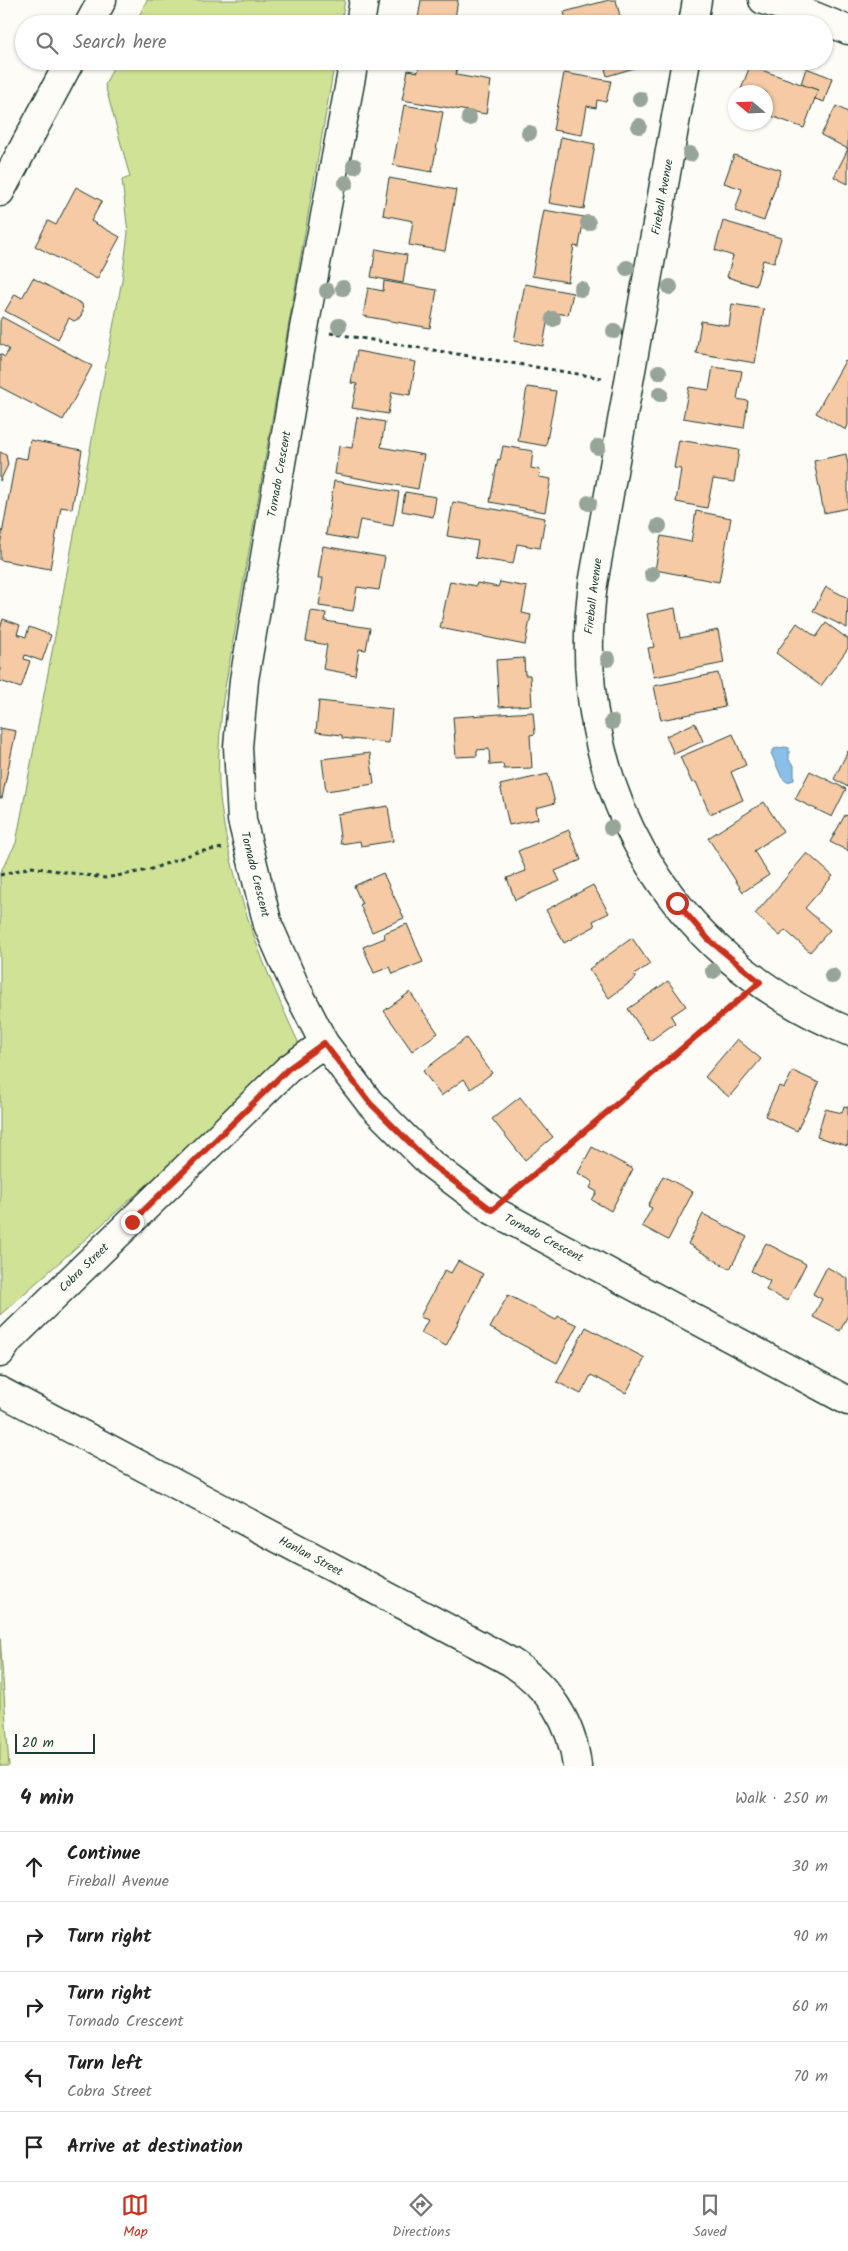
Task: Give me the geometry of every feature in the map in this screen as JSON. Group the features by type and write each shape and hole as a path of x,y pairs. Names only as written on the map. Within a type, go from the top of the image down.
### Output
{"street":[{"path":"94,15 102,0"},
{"path":"362,15 364,0"},
{"path":"694,15 697,0"},
{"path":"763,0 810,15"},
{"path":"833,24 848,30"},
{"path":"0,192 65,70"},
{"name":"Tornado Crescent","path":"352,70 304,328 244,680 238,747 242,820 268,924 294,984 324,1043 370,1103 431,1164 492,1210 848,1400"},
{"name":"Fireball Avenue","path":"684,70 589,610 588,666 593,716 610,782 631,833 661,883 709,940 760,982 811,1014 848,1031"},
{"name":"Cobra Street","path":"0,1353 10,1340 288,1069 324,1043"},
{"name":"Hanlan Street","path":"0,1391 516,1665 544,1689 553,1701 568,1728 577,1766"}],"path":[{"path":"304,328 629,383"},
{"path":"0,875 31,867 105,878 149,870 197,852 248,842"},
{"path":"492,1210 760,982"}],"green space":[{"path":"147,0 345,0 342,15 140,15"},
{"path":"112,70 333,70 223,699 219,756 222,813 234,873 264,962 301,1048 0,1315 0,873 16,843 122,280 128,233 122,180 130,177 105,85"},
{"path":"0,1636 9,1766 0,1766"}],"water":[{"path":"789,748 789,760 794,765 794,780 787,782 782,778 771,753 774,749"}],"building":[{"path":"421,0 458,0 456,15 419,15"},
{"path":"609,0 616,0 620,15 565,15 564,12"},
{"path":"408,70 418,72 418,70 457,70 456,75 491,81 486,114 402,100"},
{"path":"605,70 628,70 607,76"},
{"path":"748,70 761,70 818,90 804,128 773,117 773,85 743,85"},
{"path":"805,70 811,70 832,78 824,102 815,99 818,90 801,84"},
{"path":"564,73 611,81 606,102 597,100 596,108 587,106 582,135 553,130"},
{"path":"404,105 443,112 432,172 393,165"},
{"path":"836,106 848,112 848,149 821,135"},
{"path":"561,137 595,144 584,209 549,203"},
{"path":"848,149 848,184 834,177"},
{"path":"734,155 781,170 764,221 735,211 742,189 724,183"},
{"path":"389,178 456,190 445,251 409,245 413,221 383,215"},
{"path":"76,187 102,201 91,221 120,237 97,279 35,246 48,221 56,225"},
{"path":"544,210 584,217 579,247 574,246 568,282 532,276"},
{"path":"723,221 781,238 774,263 763,260 756,286 727,277 733,256 715,250"},
{"path":"376,249 407,255 403,283 371,277"},
{"path":"33,278 82,304 83,311 80,318 74,321 69,318 58,339 5,311 15,294 22,298"},
{"path":"384,281 437,290 430,328 363,316 368,288 383,291"},
{"path":"525,284 573,293 568,315 549,312 543,346 514,341"},
{"path":"732,304 764,309 755,363 696,353 701,321 729,326"},
{"path":"2,317 92,366 63,420 0,387 0,354 5,357 9,349 0,344 0,321"},
{"path":"357,351 416,362 410,395 392,392 388,414 352,408 357,384 351,383"},
{"path":"845,361 848,363 848,425 846,430 816,413"},
{"path":"713,367 742,371 737,399 748,401 744,428 683,418 689,387 709,390"},
{"path":"527,387 556,391 546,446 518,441"},
{"path":"357,417 385,422 381,447 424,455 418,489 335,474 339,446 352,448"},
{"path":"30,440 82,450 72,509 61,507 50,569 0,560 0,545 16,457 27,459"},
{"path":"679,440 739,450 734,482 713,479 707,508 676,502 681,469 674,468"},
{"path":"503,446 533,451 531,468 540,470 539,477 551,479 545,512 490,502 498,459 500,460"},
{"path":"0,452 6,455 8,465 0,481"},
{"path":"846,454 848,465 848,508 824,513 814,461"},
{"path":"334,481 399,492 393,526 360,520 356,540 326,535"},
{"path":"405,492 436,497 433,517 402,511"},
{"path":"453,502 545,518 540,548 517,544 513,564 475,558 478,541 447,536"},
{"path":"696,511 731,518 719,582 655,570 661,536 691,542"},
{"path":"323,546 385,557 379,590 357,587 353,611 319,606 323,578 318,578"},
{"path":"450,581 476,586 477,583 498,587 500,582 527,587 522,613 531,615 525,645 440,628"},
{"path":"826,587 848,598 847,628 813,611"},
{"path":"675,608 680,638 718,630 724,663 654,677 648,648 654,647 647,614"},
{"path":"311,611 326,613 325,621 370,628 366,650 359,649 355,675 323,669 327,645 306,641"},
{"path":"3,619 20,625 17,634 26,637 29,627 51,635 42,661 25,655 24,659 30,661 21,688 0,681 0,628"},
{"path":"797,623 816,637 826,623 848,639 848,648 821,686 776,653"},
{"path":"524,658 525,675 530,675 532,705 499,707 496,660"},
{"path":"718,673 725,707 661,720 654,686"},
{"path":"319,701 392,709 389,743 342,738 342,735 316,732"},
{"path":"533,712 535,734 530,735 532,768 504,769 503,764 490,765 489,749 477,750 477,756 456,757 453,717"},
{"path":"695,723 703,741 674,754 666,736"},
{"path":"0,728 16,731 2,798 0,798"},
{"path":"733,734 746,765 731,772 743,800 710,814 696,782 692,783 680,757"},
{"path":"848,751 848,787 834,779"},
{"path":"370,753 374,784 326,791 322,759"},
{"path":"810,771 846,789 832,817 795,799"},
{"path":"548,774 555,803 536,808 538,819 509,825 500,785"},
{"path":"764,802 783,831 754,851 769,875 743,892 708,838"},
{"path":"388,806 393,841 361,846 360,841 341,844 337,814"},
{"path":"845,815 848,816 848,851 830,842"},
{"path":"569,830 581,860 555,871 560,881 515,900 507,878 526,871 518,851"},
{"path":"807,853 833,876 805,908 830,930 810,952 785,930 780,936 755,914"},
{"path":"383,873 404,918 372,932 354,886"},
{"path":"593,885 609,913 593,921 595,926 564,943 546,910"},
{"path":"407,924 423,962 393,974 390,967 374,973 363,947 385,938 384,933"},
{"path":"632,938 650,964 634,975 636,978 609,998 589,969"},
{"path":"668,981 686,1006 671,1016 675,1023 650,1041 628,1009"},
{"path":"410,992 438,1033 412,1051 384,1011"},
{"path":"466,1038 492,1073 471,1089 464,1079 441,1096 423,1071"},
{"path":"737,1039 761,1059 729,1097 705,1077"},
{"path":"793,1071 819,1083 797,1131 765,1116 779,1086 784,1088"},
{"path":"520,1097 553,1137 525,1160 492,1119"},
{"path":"844,1106 848,1107 848,1146 817,1137 825,1109 842,1113"},
{"path":"592,1147 633,1169 611,1211 592,1200 597,1192 590,1188 593,1182 578,1173"},
{"path":"663,1176 693,1192 668,1240 642,1226 652,1208 648,1206"},
{"path":"703,1214 747,1237 730,1269 688,1244"},
{"path":"766,1243 806,1264 787,1301 766,1290 770,1281 751,1271"},
{"path":"458,1261 483,1274 446,1346 421,1333 428,1320 420,1317 445,1270 451,1273"},
{"path":"827,1267 848,1279 848,1315 840,1331 813,1317 822,1299 813,1294"},
{"path":"508,1295 556,1320 558,1316 577,1325 557,1363 490,1328"},
{"path":"586,1327 645,1358 626,1393 591,1375 581,1394 557,1382"}],"route":[{"path":"132,1222 288,1069 300,1058 324,1043 370,1103 431,1164 492,1210 760,982 709,940 677,903"}]}
